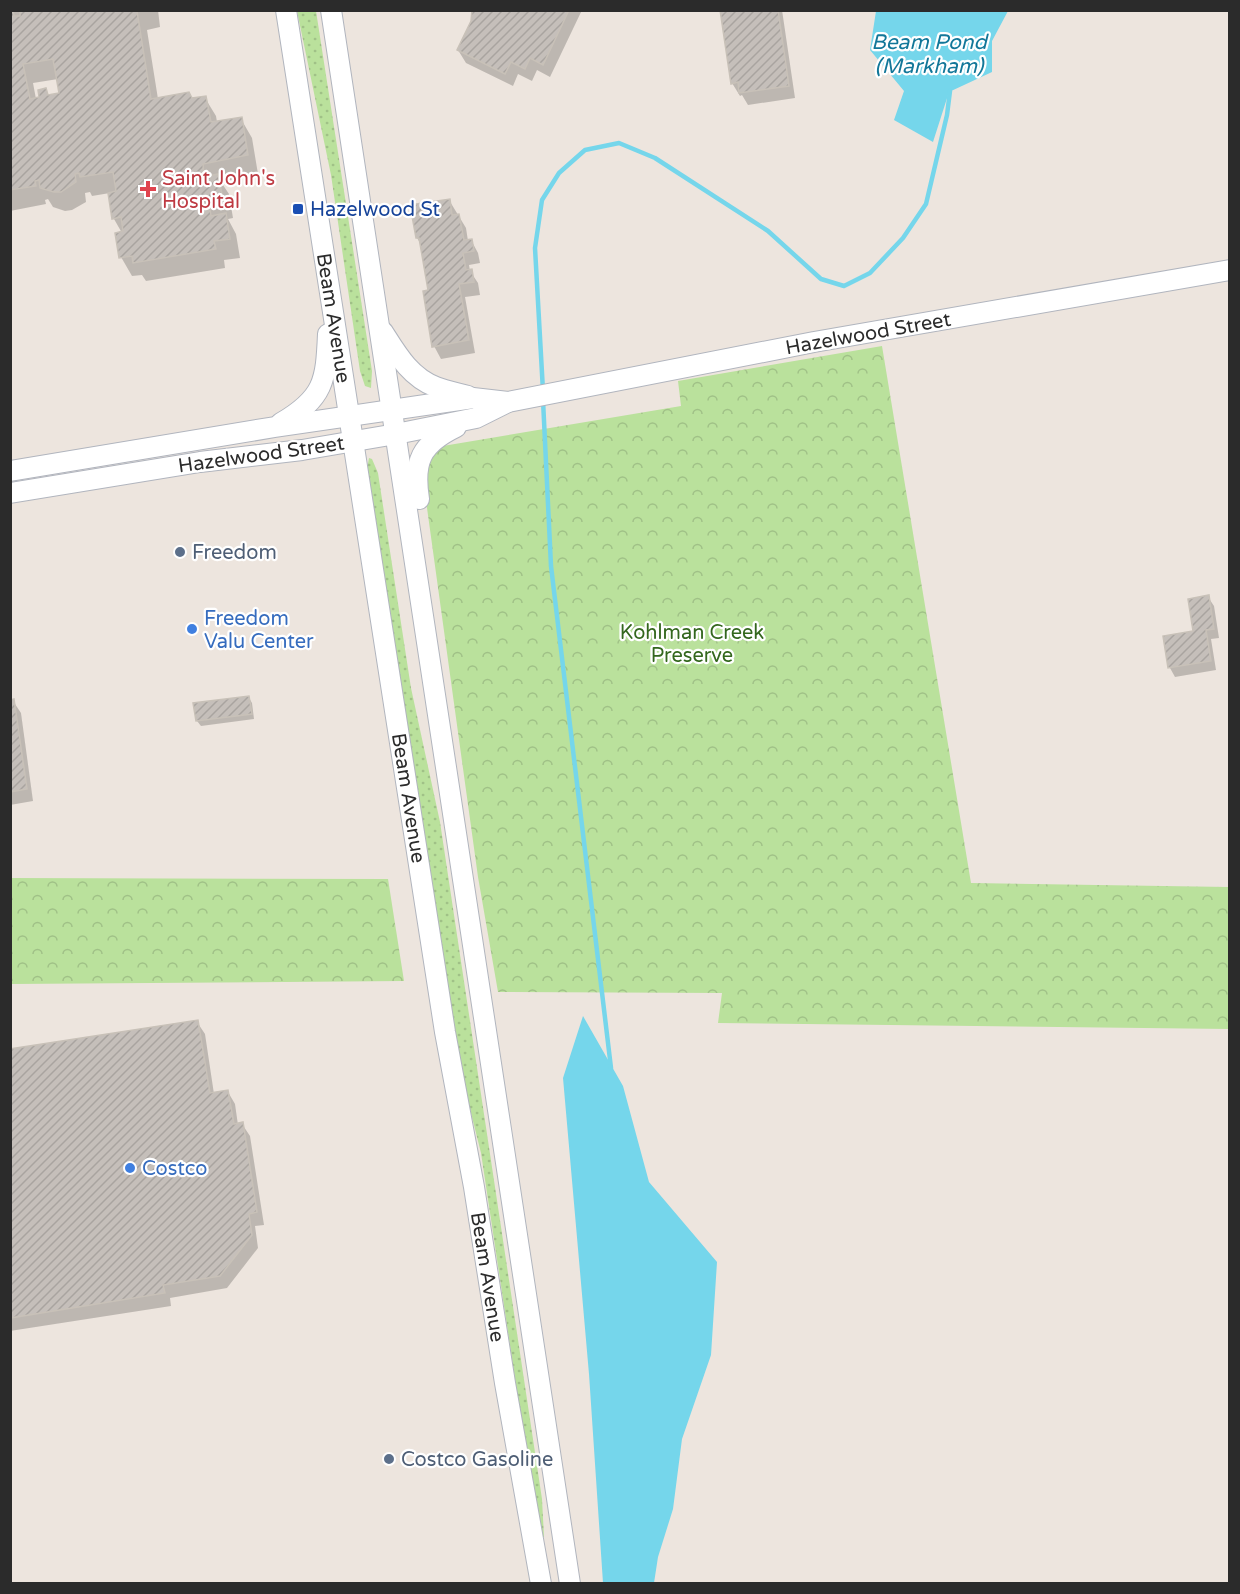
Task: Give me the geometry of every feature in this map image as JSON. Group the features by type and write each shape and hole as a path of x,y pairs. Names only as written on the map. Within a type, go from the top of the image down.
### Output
{"street":[{"name":"Beam Avenue","path":"286,10 445,1032 474,1187 505,1383 541,1584"},
{"name":"Beam Avenue","path":"331,10 570,1584"},
{"name":"Hazelwood Street","path":"10,494 200,462 302,450 396,434 476,418 508,402 814,342 1230,270"},
{"path":"275,427 305,408 317,393 322,382 330,301"},
{"path":"378,324 404,363 416,375 436,387 474,398"},
{"name":"Hazelwood Street","path":"10,471 275,427 474,398 508,402"},
{"path":"428,648 433,597 416,477 422,456 438,436 476,418"}],"green space":[{"path":"297,11 316,11 372,371 371,388 365,386 360,371 331,175"},
{"name":"Kohlman Creek Preserve","path":"882,346 971,883 1229,887 1229,1029 718,1023 722,993 498,992 478,877 419,450 681,406 678,381"},
{"path":"369,458 372,459 378,473 411,688 440,822 542,1499 544,1537 539,1538 481,1153 457,1057 367,469"},
{"path":"11,878 388,879 404,981 11,984"}],"water":[{"name":"Beam Pond (Markham)","path":"876,11 1008,11 992,41 992,72 949,92 933,142 894,120 904,91 870,50"},
{"path":"583,1016 623,1086 649,1182 717,1262 711,1355 682,1439 673,1509 658,1557 654,1583 603,1583 589,1374 563,1078"}],"building":[{"name":"Saint John's Hospital","path":"10,10 13,10 14,16 20,16 20,10 36,10 37,12 45,10 139,10 137,11 151,99 189,92 192,98 206,96 211,122 242,117 248,155 203,164 204,177 218,174 223,199 209,202 211,216 226,213 230,239 214,241 216,249 133,263 132,256 119,258 115,233 123,231 121,217 112,219 108,193 116,191 113,172 80,177 79,173 75,174 76,182 61,192 40,188 39,180 35,181 36,186 10,190","holes":["53,59 59,93 48,95 46,88 38,90 39,97 30,99 23,64"]},
{"path":"472,10 569,10 543,65 530,58 525,69 511,62 505,74 457,50 471,21"},
{"path":"720,10 778,10 789,86 739,93 738,82 731,84"},
{"path":"450,199 452,215 459,214 464,240 472,239 474,251 463,253 466,270 472,269 474,282 459,284 469,340 432,347 423,291 428,290 419,238 416,238 410,205"},
{"path":"1209,595 1214,629 1206,630 1211,661 1168,668 1163,636 1193,631 1188,599"},
{"path":"249,696 252,714 196,721 193,703"},
{"path":"14,699 27,789 10,792 10,700"},
{"name":"Costco","path":"198,1020 210,1093 228,1090 234,1124 243,1122 257,1212 249,1214 252,1235 220,1276 163,1285 165,1293 10,1318 10,1049"}],"waterway":[{"path":"543,391 535,248 542,200 559,173 585,150 619,143 655,158 768,231 821,279 844,286 870,273 903,238 926,204 947,115 950,91"},
{"path":"543,400 551,566 611,1068"}],"place":[{"name":"Saint John's Hospital","path":"148,189"},
{"name":"Hazelwood St","path":"298,209"},
{"name":"Freedom","path":"180,552"},
{"name":"Freedom Valu Center","path":"192,629"},
{"name":"Costco","path":"130,1168"},
{"name":"Costco Gasoline","path":"389,1459"}]}
